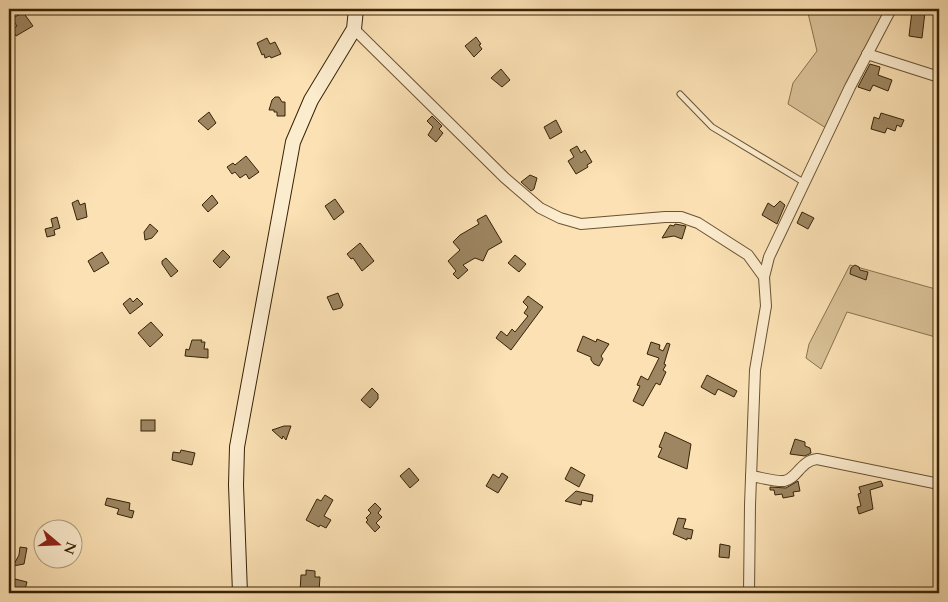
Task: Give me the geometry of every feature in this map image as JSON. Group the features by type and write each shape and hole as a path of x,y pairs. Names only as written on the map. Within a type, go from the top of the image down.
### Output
{"main road":[{"path":"240,593 236,485 237,447 293,142 311,100 354,29 356,9"}],"street":[{"path":"749,593 755,370 766,306 764,277 769,257 850,87 891,9"},
{"path":"354,29 505,178 540,208 560,218 581,224 681,217 698,223 748,255 764,277"},
{"path":"867,54 939,77"},
{"path":"751,476 784,481 791,477 806,462 817,459 939,484"}],"lane":[{"path":"680,94 712,127 805,184"}],"shaded area":[{"path":"807,9 887,9 826,128 788,104 793,83 817,51"},
{"path":"850,265 939,290 939,338 847,312 821,369 806,358 809,344"}],"building":[{"path":"912,11 925,12 922,38 909,36"},
{"path":"23,12 33,26 16,36 12,29 17,26 12,19"},
{"path":"476,37 482,49 474,57 465,46"},
{"path":"267,38 270,44 275,42 281,54 271,58 270,56 265,58 264,54 262,55 257,43"},
{"path":"870,64 880,67 878,75 892,80 888,91 873,85 870,91 858,87"},
{"path":"501,69 510,80 502,87 491,78"},
{"path":"275,97 279,97 282,102 285,102 285,116 277,116 277,112 269,110"},
{"path":"209,112 216,123 208,130 198,121"},
{"path":"881,113 904,120 901,127 897,125 895,131 887,128 885,133 871,129 874,117 879,119"},
{"path":"432,116 442,126 439,129 443,133 436,142 428,135 433,127 427,121"},
{"path":"556,120 562,132 550,139 544,127"},
{"path":"577,146 581,153 585,150 592,162 587,165 588,167 576,174 568,161 574,157 570,150"},
{"path":"246,156 259,172 249,179 246,174 240,178 235,172 232,174 227,167 233,163 235,165"},
{"path":"530,175 537,178 534,189 531,191 521,182"},
{"path":"212,195 218,203 208,212 202,205"},
{"path":"335,199 344,212 334,220 325,206"},
{"path":"78,200 80,205 85,203 87,217 77,220 72,203"},
{"path":"780,201 785,205 777,224 762,215 768,203 774,207"},
{"path":"802,212 814,218 808,229 797,223"},
{"path":"486,215 502,242 488,250 483,261 475,258 463,265 468,270 458,279 453,274 456,271 448,261 460,250 453,242 460,235 479,224 477,220"},
{"path":"57,217 60,228 54,230 55,235 47,237 45,229 53,227 51,219"},
{"path":"150,224 158,231 152,238 145,240 144,232"},
{"path":"675,224 686,226 682,239 674,236 662,238 670,225 674,226"},
{"path":"360,243 374,261 362,271 353,258 351,259 347,254"},
{"path":"223,250 230,257 220,268 213,261"},
{"path":"102,252 109,263 94,272 88,261"},
{"path":"515,255 526,264 519,272 508,263"},
{"path":"166,258 178,271 171,277 162,264 162,261"},
{"path":"855,265 860,270 868,272 866,280 850,274 851,268"},
{"path":"338,293 343,305 341,308 333,310 327,297"},
{"path":"528,296 543,307 511,350 496,338 501,331 507,336 512,329 515,332 528,316 524,313 528,307 523,302"},
{"path":"130,298 133,302 137,298 143,304 130,314 123,304"},
{"path":"151,322 163,335 150,347 138,333"},
{"path":"583,336 596,342 597,339 609,344 601,356 603,359 599,366 594,364 591,357 577,351"},
{"path":"192,340 202,340 201,342 205,342 204,349 208,349 208,358 185,356 186,349 189,350"},
{"path":"651,342 660,345 659,349 663,351 667,343 670,344 664,364 666,365 663,370 666,372 660,385 656,383 643,406 633,401 640,386 637,385 641,376 648,380 659,358 647,354"},
{"path":"707,375 737,391 734,397 718,389 715,395 701,387"},
{"path":"372,388 378,394 378,399 370,408 361,400"},
{"path":"141,420 155,420 155,431 141,431"},
{"path":"291,426 286,440 283,436 282,439 272,430"},
{"path":"665,432 691,444 687,469 658,457 662,448 659,447"},
{"path":"795,439 805,442 805,446 810,448 811,453 805,456 790,454"},
{"path":"181,450 195,453 192,465 172,460 173,452 180,453"},
{"path":"571,467 585,475 579,487 565,479"},
{"path":"409,468 419,480 410,488 400,476"},
{"path":"502,473 508,477 498,493 486,486 493,474 499,478"},
{"path":"798,481 800,491 793,492 794,496 783,498 782,494 775,495 774,490 770,490 770,487 786,488"},
{"path":"881,481 883,486 870,490 873,509 859,514 857,507 861,506 858,494 861,493 859,487"},
{"path":"576,491 593,495 592,502 582,500 581,505 565,501"},
{"path":"325,495 333,500 324,516 331,520 326,528 320,525 319,527 306,520 317,499 321,501"},
{"path":"107,498 130,503 129,510 134,511 132,518 117,514 119,509 105,505"},
{"path":"375,503 381,509 378,513 382,517 376,523 380,527 375,532 366,522 368,520 366,518 371,513 368,510"},
{"path":"678,518 686,519 683,528 693,530 691,539 687,538 687,540 673,534"},
{"path":"720,544 730,546 729,558 719,557"},
{"path":"20,547 27,548 24,564 13,566 19,555"},
{"path":"306,570 315,571 315,577 320,577 319,591 300,591 301,575 306,575"},
{"path":"15,579 27,582 24,593 15,593 16,589 9,588 9,581 14,582"}]}
